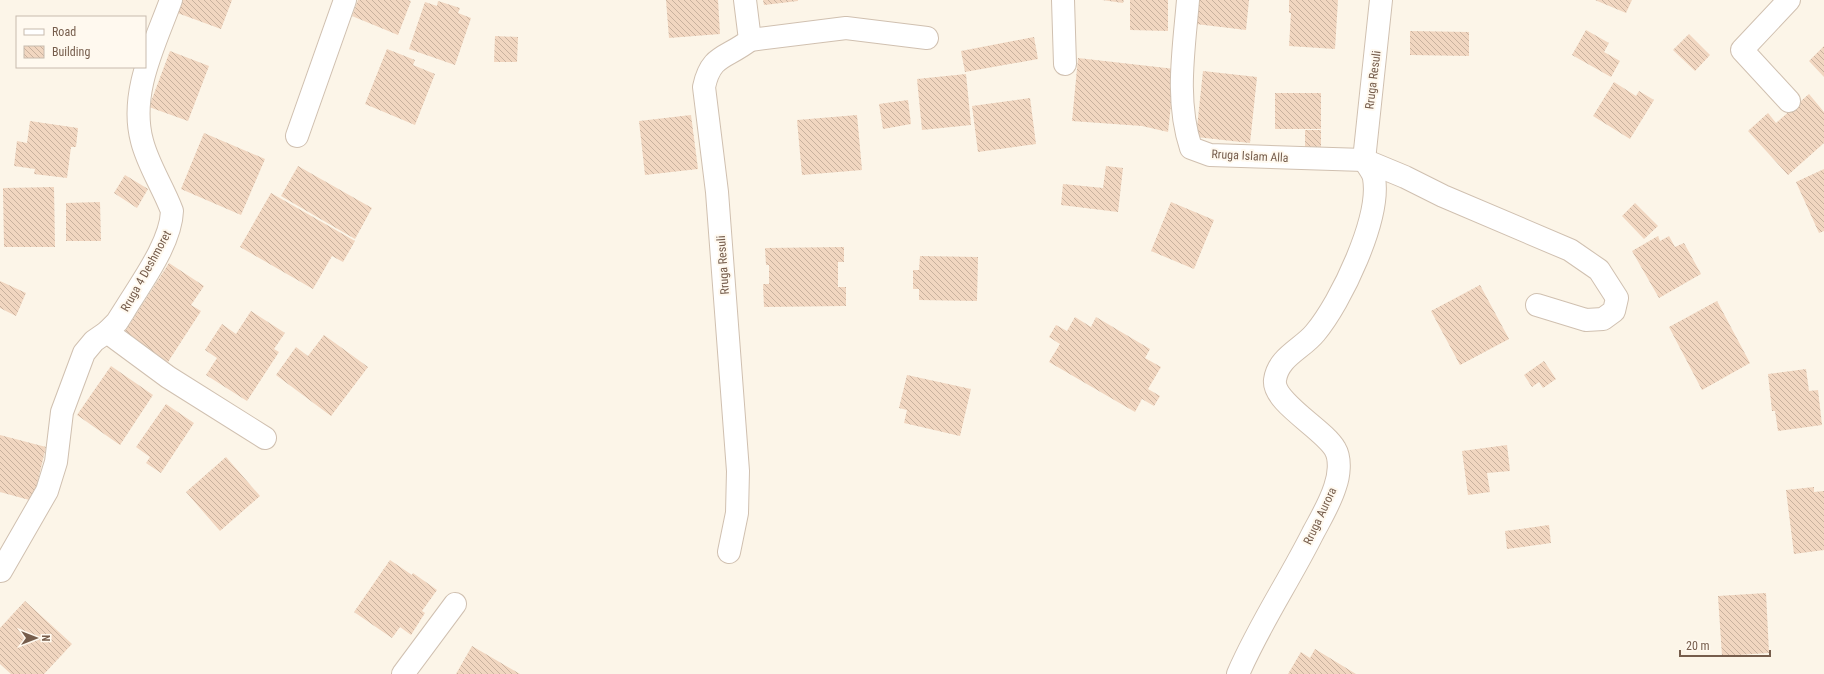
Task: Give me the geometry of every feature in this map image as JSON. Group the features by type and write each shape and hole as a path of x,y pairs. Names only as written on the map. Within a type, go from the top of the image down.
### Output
{"street":[{"name":"Rruga 4 Deshmoret","path":"1,571 47,491 56,462 62,412 84,353 94,341 107,332 124,311 165,241 172,223 172,211 150,163 142,140 139,113 141,85 171,0"},
{"path":"297,136 344,0"},
{"path":"745,0 750,40 846,28 927,38"},
{"path":"1063,0 1065,64"},
{"name":"Rruga Islam Alla","path":"1188,0 1182,64 1181,106 1185,130 1191,148 1210,155 1364,160"},
{"name":"Rruga Resuli","path":"1364,160 1381,0"},
{"path":"1789,0 1742,50 1789,100"},
{"name":"Rruga Resuli","path":"729,552 738,514 738,471 717,192 704,87 707,72 716,60 736,51 750,40"},
{"path":"1364,160 1443,196 1570,250 1599,270 1617,298 1614,311 1603,319 1586,320 1537,305"},
{"name":"Rruga Aurora","path":"1238,674 1250,645 1291,577 1336,486 1339,467 1336,450 1328,438 1293,409 1280,395 1274,381 1279,367 1314,334 1334,307 1346,286 1371,218 1375,198 1374,177 1364,160"},
{"path":"107,332 168,377 265,438"},
{"path":"402,674 455,604"}],"building":[{"path":"176,0 232,0 221,29 172,11"},
{"path":"358,0 411,1 398,35 352,16"},
{"path":"666,0 718,0 720,34 669,38"},
{"path":"763,0 798,0 798,1 764,5"},
{"path":"1102,0 1124,0 1123,3"},
{"path":"1130,0 1168,0 1168,31 1130,30"},
{"path":"1198,0 1249,0 1246,30 1196,24"},
{"path":"1289,0 1338,0 1335,49 1289,46 1291,13 1289,13"},
{"path":"1595,0 1632,0 1626,13"},
{"path":"438,1 460,8 458,13 471,18 455,65 409,49 425,2 437,6"},
{"path":"1586,30 1609,43 1604,52 1620,61 1611,77 1572,55"},
{"path":"1410,31 1469,32 1469,56 1410,55"},
{"path":"1689,34 1710,55 1695,71 1673,50"},
{"path":"495,36 518,37 517,62 494,62"},
{"path":"1034,37 1038,59 965,72 961,51"},
{"path":"1824,46 1824,77 1809,61"},
{"path":"387,49 415,60 413,65 435,74 415,125 365,104"},
{"path":"170,51 209,66 188,121 149,107"},
{"path":"1078,58 1175,69 1168,132 1142,126 1072,121"},
{"path":"1203,71 1257,77 1250,143 1196,137"},
{"path":"966,74 971,125 922,130 917,79"},
{"path":"1614,82 1636,96 1639,91 1654,100 1630,139 1593,116"},
{"path":"1275,93 1321,93 1321,129 1275,129"},
{"path":"1809,94 1824,112 1824,143 1788,175 1748,131 1768,113 1776,123"},
{"path":"1030,98 1036,144 978,152 972,106"},
{"path":"908,100 911,124 883,129 879,104"},
{"path":"691,115 698,169 645,175 639,121"},
{"path":"857,115 862,170 802,175 797,120"},
{"path":"30,121 78,128 76,147 71,147 67,178 34,174 35,169 14,166 17,141 27,143"},
{"path":"1305,130 1321,130 1321,152 1305,152"},
{"path":"204,133 265,159 241,215 181,189"},
{"path":"298,166 372,208 355,239 281,196"},
{"path":"1106,166 1123,168 1118,212 1061,205 1063,184 1103,188"},
{"path":"1824,169 1824,231 1819,233 1796,182"},
{"path":"125,175 148,189 137,208 114,193"},
{"path":"54,187 55,247 4,247 3,188"},
{"path":"271,193 355,241 343,262 332,256 313,289 240,247"},
{"path":"100,202 101,241 66,241 66,203"},
{"path":"1171,202 1214,220 1194,269 1151,251"},
{"path":"1635,203 1658,226 1644,239 1622,216"},
{"path":"1658,236 1660,241 1669,236 1675,247 1684,243 1701,274 1659,298 1632,251"},
{"path":"844,247 844,262 838,262 838,287 846,287 846,306 764,307 763,284 769,284 769,265 766,265 765,248"},
{"path":"920,256 978,257 977,301 919,300 919,289 913,289 913,270 919,270"},
{"path":"169,263 204,286 191,305 201,311 168,362 124,333"},
{"path":"0,281 26,293 16,316 0,308"},
{"path":"1480,285 1509,339 1460,365 1431,311"},
{"path":"1717,301 1750,363 1702,390 1669,327"},
{"path":"251,311 285,333 274,349 279,352 247,401 206,375 217,358 205,350 222,324 236,334"},
{"path":"1075,317 1091,327 1096,317 1150,349 1145,358 1161,367 1148,389 1160,396 1154,406 1142,399 1135,412 1049,362 1060,344 1049,337 1056,325 1067,331"},
{"path":"324,335 368,367 331,416 276,375 296,347 308,356"},
{"path":"1544,361 1556,379 1543,388 1539,382 1532,387 1524,375"},
{"path":"111,366 153,395 120,445 77,415"},
{"path":"1806,369 1809,391 1818,390 1822,425 1778,431 1775,411 1772,411 1768,374"},
{"path":"907,375 971,389 960,436 904,423 907,410 899,408"},
{"path":"166,404 194,423 161,473 146,463 150,457 136,447"},
{"path":"0,435 46,447 33,501 0,492"},
{"path":"1507,445 1510,471 1487,473 1490,492 1468,495 1462,451"},
{"path":"226,457 260,496 220,531 186,492"},
{"path":"1814,487 1814,492 1824,491 1824,550 1794,554 1786,490"},
{"path":"1549,525 1551,543 1507,549 1505,531"},
{"path":"390,560 412,575 413,573 437,590 422,611 425,613 411,635 400,627 392,638 354,612"},
{"path":"1766,593 1769,653 1722,656 1718,596"},
{"path":"25,601 72,644 44,674 11,674 0,664 0,628"},
{"path":"472,646 520,674 456,674"},
{"path":"1315,649 1356,674 1288,674 1301,652 1310,658"}]}
